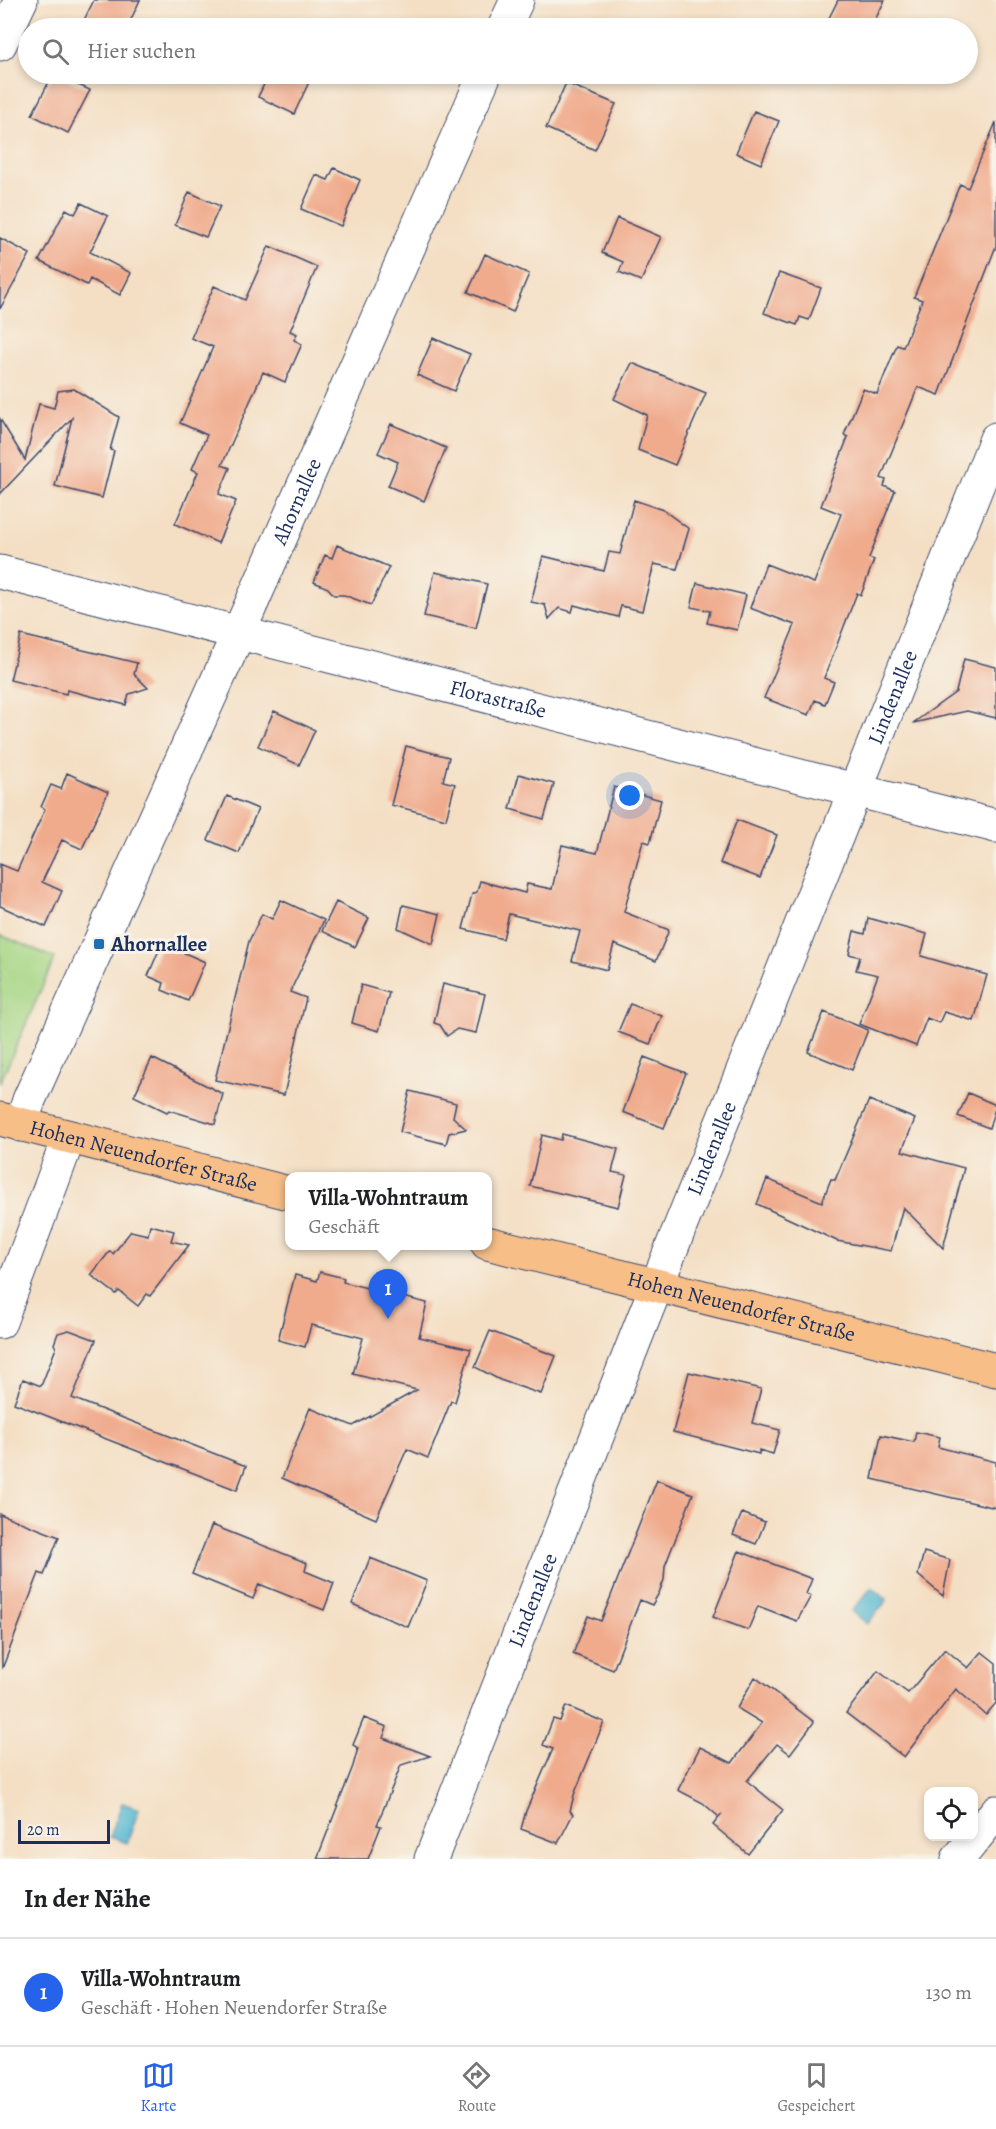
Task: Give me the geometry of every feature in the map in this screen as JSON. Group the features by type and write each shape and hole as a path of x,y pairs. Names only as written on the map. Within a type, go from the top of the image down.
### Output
{"main road":[{"name":"Hohen Neuendorfer Straße","path":"11,1122 285,1192"},
{"name":"Hohen Neuendorfer Straße","path":"492,1244 996,1370"}],"street":[{"path":"0,44 21,0"},
{"path":"509,18 517,0"},
{"name":"Ahornallee","path":"11,1122 29,1100 239,632 480,84"},
{"name":"Lindenallee","path":"431,1859 656,1285 857,790 996,439"},
{"name":"Florastraße","path":"0,572 996,826"},
{"path":"0,1322 69,1137"},
{"path":"958,1859 996,1812"}],"green space":[{"path":"0,935 55,958 0,1083"}],"water":[{"path":"872,1587 887,1600 867,1624 852,1611"},
{"path":"122,1803 139,1809 127,1843 110,1837"}],"building":[{"path":"94,0 140,0 132,18 85,18"},
{"path":"838,0 885,0 876,18 829,18"},
{"path":"48,84 76,84 90,90 68,133 32,115"},
{"path":"264,84 308,84 294,114 258,97"},
{"path":"566,84 616,104 595,150 546,128"},
{"path":"754,111 779,121 761,164 736,153"},
{"path":"996,122 996,246 939,395 918,387 881,478 886,480 884,486 895,491 869,558 874,560 861,595 857,593 824,678 834,682 825,704 815,700 809,715 764,698 795,625 750,608 766,564 814,583 841,514 821,506 848,437 844,435 863,389 877,394 897,345 903,347 922,300 914,297 960,184 968,188"},
{"path":"334,168 360,180 341,226 301,209 316,175 328,180"},
{"path":"189,192 220,206 206,237 175,225"},
{"path":"81,203 108,216 90,252 131,273 120,295 90,279 87,285 39,261 66,209 75,214"},
{"path":"617,218 661,237 641,281 619,272 623,262 602,253"},
{"path":"0,238 30,254 0,309"},
{"path":"269,246 317,267 290,331 297,334 294,340 302,344 285,382 263,372 222,465 230,468 219,494 236,501 218,543 175,524 198,472 192,469 207,435 180,423 213,347 191,338 214,286 245,300"},
{"path":"485,254 529,274 513,312 468,292"},
{"path":"779,273 821,288 809,320 800,317 797,325 764,313"},
{"path":"433,338 470,354 454,391 417,375"},
{"path":"632,363 706,393 675,465 638,450 647,415 614,399"},
{"path":"74,389 119,417 110,450 114,451 102,498 55,486 72,418 0,494 0,419 25,460 39,404 54,408 58,391"},
{"path":"391,424 446,448 424,501 388,486 398,462 378,453"},
{"path":"634,500 663,510 689,529 677,569 654,564 642,611 621,606 618,617 574,605 572,612 559,608 549,619 545,605 531,602 543,556 604,571 609,552 620,554"},
{"path":"337,545 389,567 371,605 344,595 334,595 328,588 314,582 325,555 332,558"},
{"path":"435,572 487,584 476,628 424,616"},
{"path":"697,583 746,595 737,630 707,623 710,611 691,607"},
{"path":"21,635 137,663 134,674 148,688 129,694 126,705 67,690 66,694 10,680"},
{"path":"964,659 996,667 996,718 967,711 913,723 956,692"},
{"path":"274,711 315,730 299,765 258,746"},
{"path":"406,746 449,757 443,781 455,784 446,819 391,805"},
{"path":"67,773 108,792 82,849 62,840 42,882 62,891 46,927 0,906 0,864 17,871 45,809 41,807 51,785 61,789"},
{"path":"519,774 554,784 544,819 510,809"},
{"path":"614,787 661,800 650,843 643,841 624,912 669,930 656,961 614,944 607,970 572,961 580,931 509,914 503,939 463,929 472,894 477,892 480,881 525,893 527,884 552,889 562,845 597,853"},
{"path":"227,796 258,809 239,853 208,840"},
{"path":"737,820 777,835 760,878 720,863"},
{"path":"281,900 324,920 290,992 306,998 284,1095 215,1080 249,941 262,914 272,919"},
{"path":"336,902 369,918 355,947 322,931"},
{"path":"403,905 440,914 433,944 398,928"},
{"path":"868,918 927,934 921,956 987,975 974,1021 944,1012 939,1023 927,1018 916,1046 859,1024 878,975 856,970 860,957 849,954 854,931 865,934"},
{"path":"162,943 205,962 188,1001 162,990 164,983 148,976"},
{"path":"443,984 485,994 476,1033 457,1029 447,1036 440,1025 434,1023"},
{"path":"361,985 389,993 379,1031 352,1023"},
{"path":"630,1004 662,1016 650,1044 618,1032"},
{"path":"824,1012 868,1030 852,1070 808,1052"},
{"path":"644,1057 686,1073 664,1128 623,1112"},
{"path":"152,1058 223,1094 215,1124 169,1110 167,1112 134,1096"},
{"path":"410,1091 456,1103 453,1117 466,1129 449,1133 446,1144 400,1132"},
{"path":"968,1093 996,1105 989,1128 958,1116"},
{"path":"869,1100 915,1119 902,1151 964,1168 943,1248 903,1207 891,1251 837,1241 757,1204 767,1179 822,1202 831,1179 835,1180"},
{"path":"562,1134 618,1149 612,1172 626,1175 618,1207 530,1186 542,1135 561,1140"},
{"path":"150,1225 174,1231 171,1241 189,1245 150,1296 147,1294 138,1306 119,1291 116,1294 91,1275 110,1251 113,1254 131,1231 148,1235"},
{"path":"320,1272 344,1278 343,1282 427,1303 419,1337 471,1349 455,1402 451,1401 428,1458 407,1449 376,1519 282,1478 310,1408 353,1426 417,1390 353,1374 363,1338 311,1325 305,1347 278,1340 295,1275 317,1281"},
{"path":"69,1330 96,1340 72,1398 246,1466 237,1490 14,1403 23,1379 41,1386 56,1348 54,1344 58,1333"},
{"path":"490,1331 556,1356 541,1394 500,1380 475,1367"},
{"path":"689,1372 761,1389 752,1423 780,1430 773,1454 759,1450 759,1454 673,1432"},
{"path":"916,1432 940,1437 938,1447 996,1462 996,1508 872,1479 881,1435 914,1442"},
{"path":"657,1480 693,1494 665,1566 664,1580 659,1593 652,1605 640,1600 613,1670 573,1654 588,1616 601,1621"},
{"path":"742,1513 765,1522 756,1544 733,1535"},
{"path":"0,1514 59,1537 44,1575 39,1573 2,1669"},
{"path":"212,1525 307,1563 305,1571 334,1583 324,1610 259,1584 253,1599 192,1574"},
{"path":"739,1551 812,1579 806,1594 811,1596 797,1621 758,1606 748,1630 713,1617"},
{"path":"924,1552 950,1560 943,1596 918,1575"},
{"path":"370,1558 427,1581 408,1627 352,1604"},
{"path":"945,1649 968,1668 982,1652 996,1663 996,1703 986,1715 956,1689 904,1757 846,1713 878,1671 908,1693"},
{"path":"755,1677 814,1722 790,1754 777,1744 747,1781 783,1810 748,1854 713,1825 722,1814 719,1817 703,1803 678,1790 700,1747 732,1763 762,1723 737,1708"},
{"path":"566,1706 604,1722 574,1795 570,1811 573,1814 558,1843 521,1829 526,1811 553,1749 543,1745 553,1719 560,1721"},
{"path":"364,1718 387,1727 383,1738 430,1756 401,1765 377,1825 381,1826 368,1859 317,1859 353,1766 358,1748 353,1745"}],"place":[{"name":"Ahornallee","path":"99,944"},
{"name":"Villa-Wohntraum","path":"388,1319"}]}
